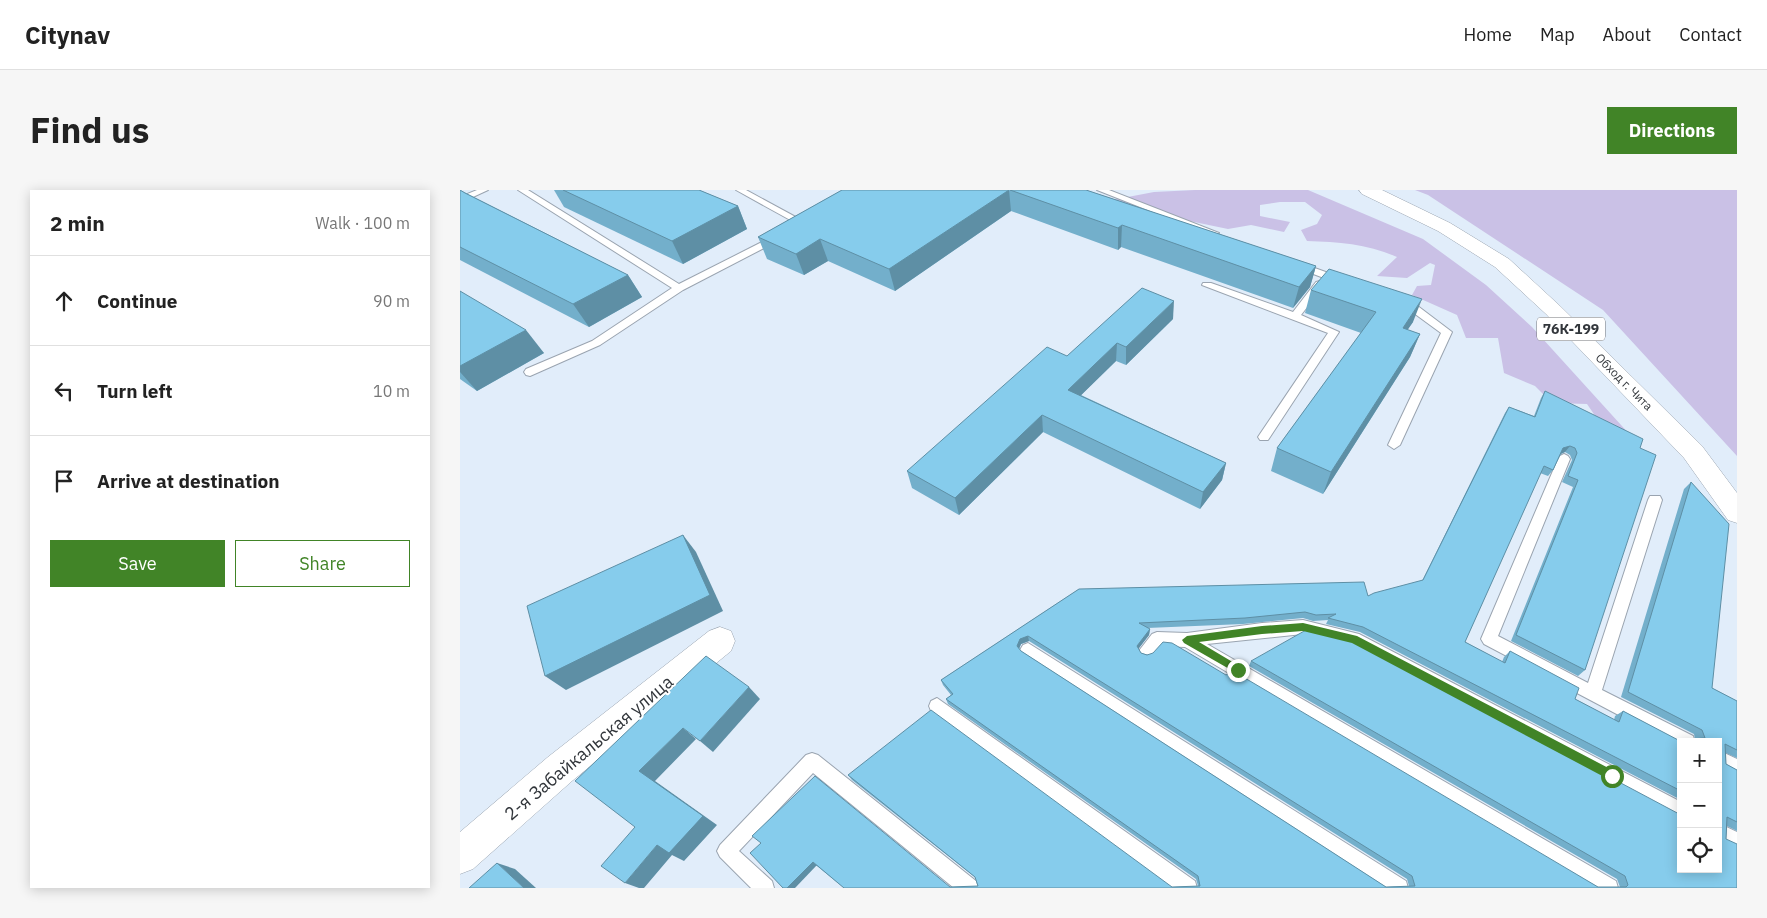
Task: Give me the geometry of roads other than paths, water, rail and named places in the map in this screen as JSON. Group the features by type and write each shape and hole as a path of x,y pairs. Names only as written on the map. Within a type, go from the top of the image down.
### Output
{"main road":[{"name":"Обход г. Чита","path":"1368,190 1444,227 1502,263 1553,310 1693,452 1737,513"},
{"name":"2-я Забайкальская улица","path":"460,856 560,769 720,641"}],"lane":[{"path":"460,200 484,190"},
{"path":"522,190 679,288"},
{"path":"530,372 596,343 679,288 763,246 802,219 740,190"},
{"path":"1101,190 1228,238"},
{"path":"1291,262 1353,286"},
{"path":"1294,316 1327,276"},
{"path":"1208,285 1334,332 1264,437"},
{"path":"1389,299 1415,309 1447,332 1394,445"},
{"path":"1564,459 1489,639 1679,738"},
{"path":"1592,693 1655,500"},
{"path":"1146,652 1157,639 1187,640 1262,630 1303,627 1354,639 1677,810"},
{"path":"1187,640 1609,888"},
{"path":"1028,650 1399,888"},
{"path":"937,706 1188,888"},
{"path":"1722,760 1737,768"},
{"path":"766,888 726,851 812,761 969,888"},
{"path":"1722,834 1737,842"}]}
